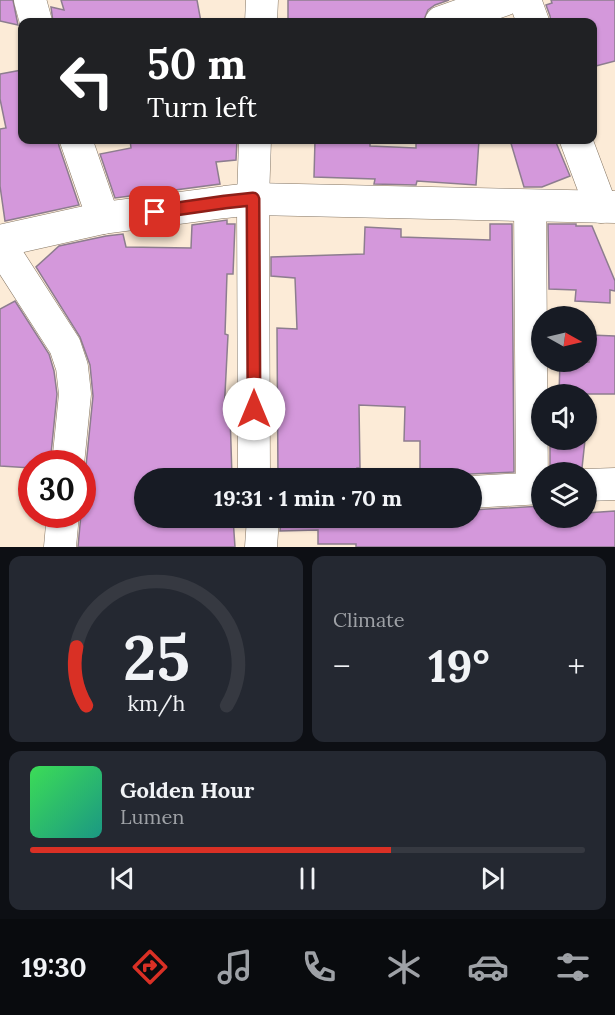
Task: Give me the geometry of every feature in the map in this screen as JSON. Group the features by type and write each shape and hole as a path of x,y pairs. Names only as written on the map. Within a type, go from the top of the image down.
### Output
{"street":[{"path":"30,0 35,18"},
{"path":"261,18 262,0"},
{"path":"452,18 504,0"},
{"path":"525,0 532,18"},
{"path":"77,144 103,218"},
{"path":"254,468 255,144"},
{"path":"69,450 75,394 72,367 65,346 0,243 103,218 253,199 608,207 578,144"},
{"path":"530,206 536,462"},
{"path":"597,485 615,484"},
{"path":"482,491 531,488"},
{"path":"60,547 62,528"},
{"path":"261,547 262,528"}],"building":[{"path":"0,0 13,0 18,25 0,21"},
{"path":"61,0 197,0 200,18 52,18 51,7 64,10"},
{"path":"288,0 449,0 428,10 425,18 288,18"},
{"path":"551,0 615,0 615,61 597,66 597,18 550,18 546,5 552,3"},
{"path":"18,71 18,144 59,144 79,205 5,221 0,186 0,129 6,128 0,99 0,74"},
{"path":"130,144 237,144 236,160 216,162 220,184 115,198 100,154 131,148"},
{"path":"315,144 370,144 370,146 416,148 416,144 479,144 476,185 417,181 416,185 374,184 375,179 314,177"},
{"path":"511,144 557,144 570,176 542,187 524,187"},
{"path":"227,220 227,224 235,224 233,274 227,274 225,334 228,335 224,413 230,413 232,468 134,468 134,528 234,528 235,547 78,547 80,528 96,528 96,450 88,450 93,396 90,365 80,337 36,267 59,246 106,236 123,234 126,247 191,248 192,225"},
{"path":"490,224 512,224 514,472 482,473 482,468 420,468 420,441 404,441 405,407 359,405 360,468 278,468 277,328 297,329 295,278 271,276 271,257 364,254 365,227 401,229 401,237 490,240"},
{"path":"548,224 592,226 615,281 615,291 610,290 610,303 575,301 576,290 549,289"},
{"path":"15,301 49,354 57,394 51,450 18,450 18,467 0,466 0,309"},
{"path":"597,335 615,336 615,394 597,394 597,384 559,384 560,372 597,372"},
{"path":"550,450 584,450 583,462 550,462"},
{"path":"531,507 531,528 597,528 597,512 615,511 615,547 356,547 356,544 318,544 318,530 280,531 280,528 482,528 482,509"}],"route":[{"path":"155,212 253,199 254,409"}]}
